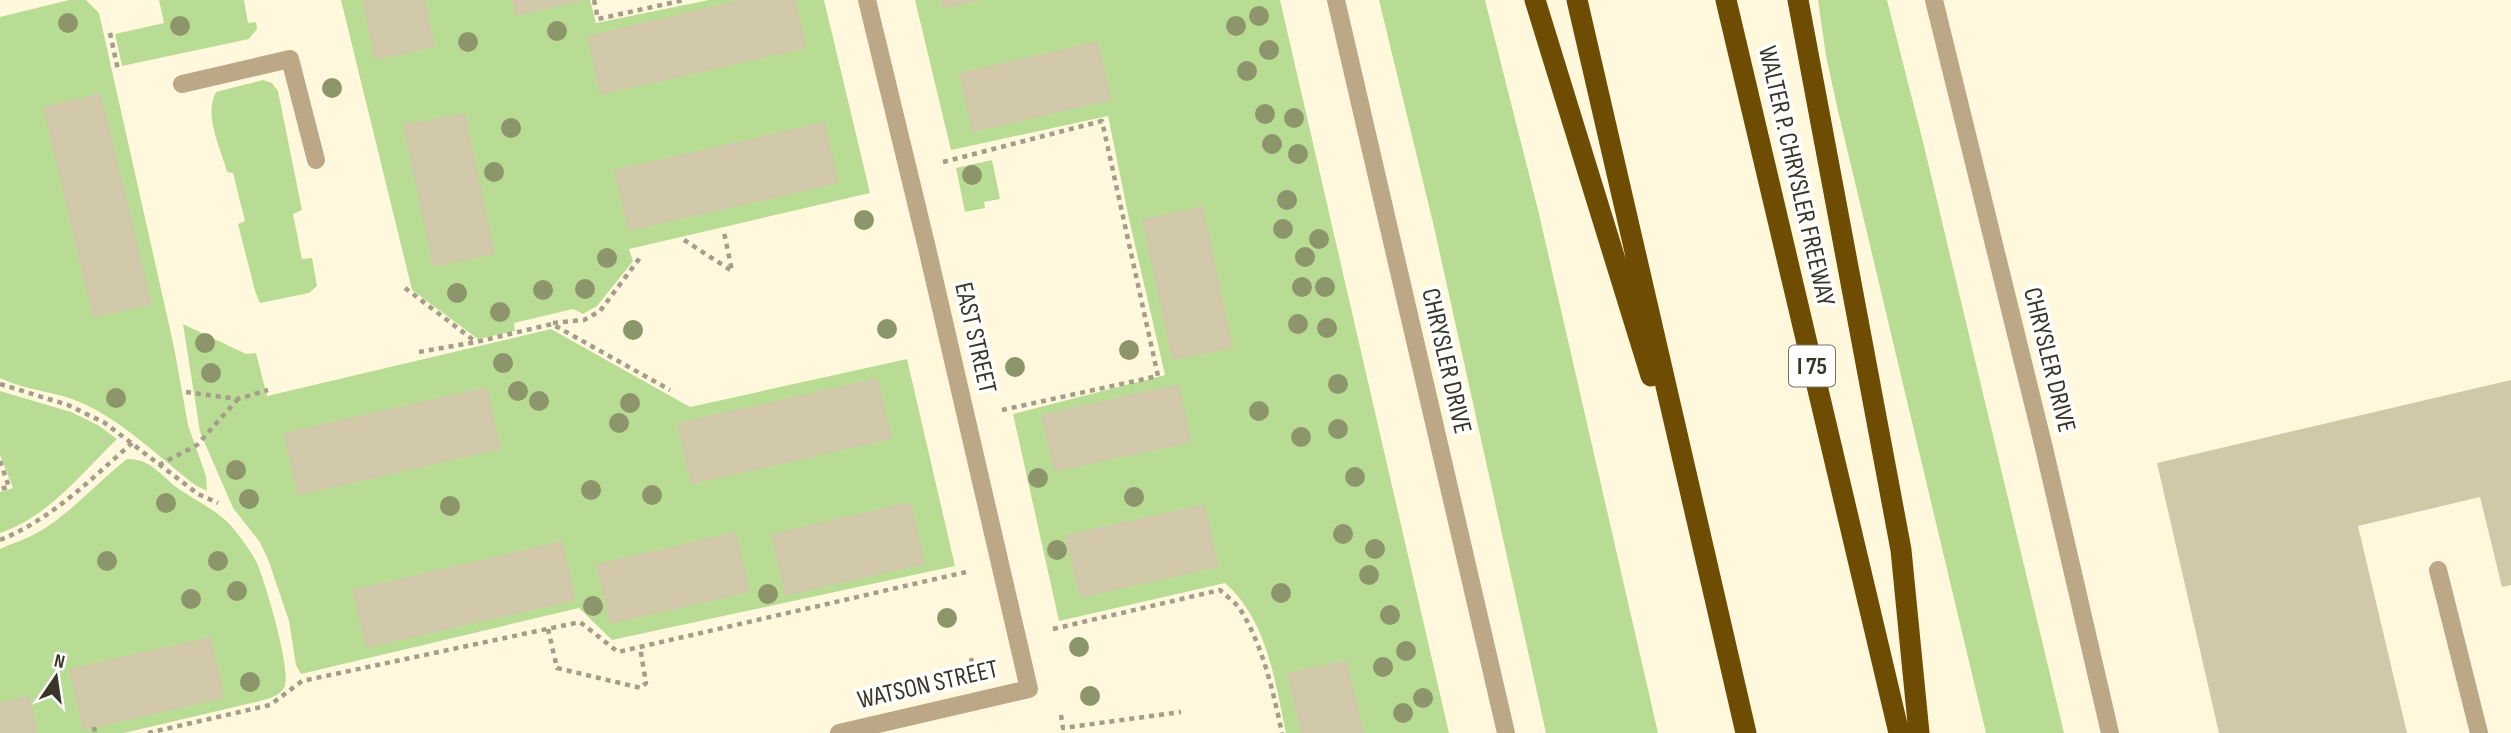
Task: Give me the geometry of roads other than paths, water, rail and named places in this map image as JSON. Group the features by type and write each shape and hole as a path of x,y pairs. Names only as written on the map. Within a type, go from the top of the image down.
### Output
{"highway":[{"path":"1535,0 1705,552"},
{"path":"1577,0 1746,733"},
{"name":"WALTER P. CHRYSLER FREEWAY","path":"1726,0 1899,733"},
{"path":"1798,0 1900,550 1919,733"}],"street":[{"name":"EAST STREET","path":"867,0 1029,689"},
{"name":"CHRYSLER DRIVE","path":"1336,0 1506,733"},
{"name":"CHRYSLER DRIVE","path":"1934,0 2044,448 2110,733"},
{"path":"182,84 290,59 316,160"},
{"path":"2438,570 2479,733"},
{"name":"WATSON STREET","path":"839,733 1029,689"}]}
